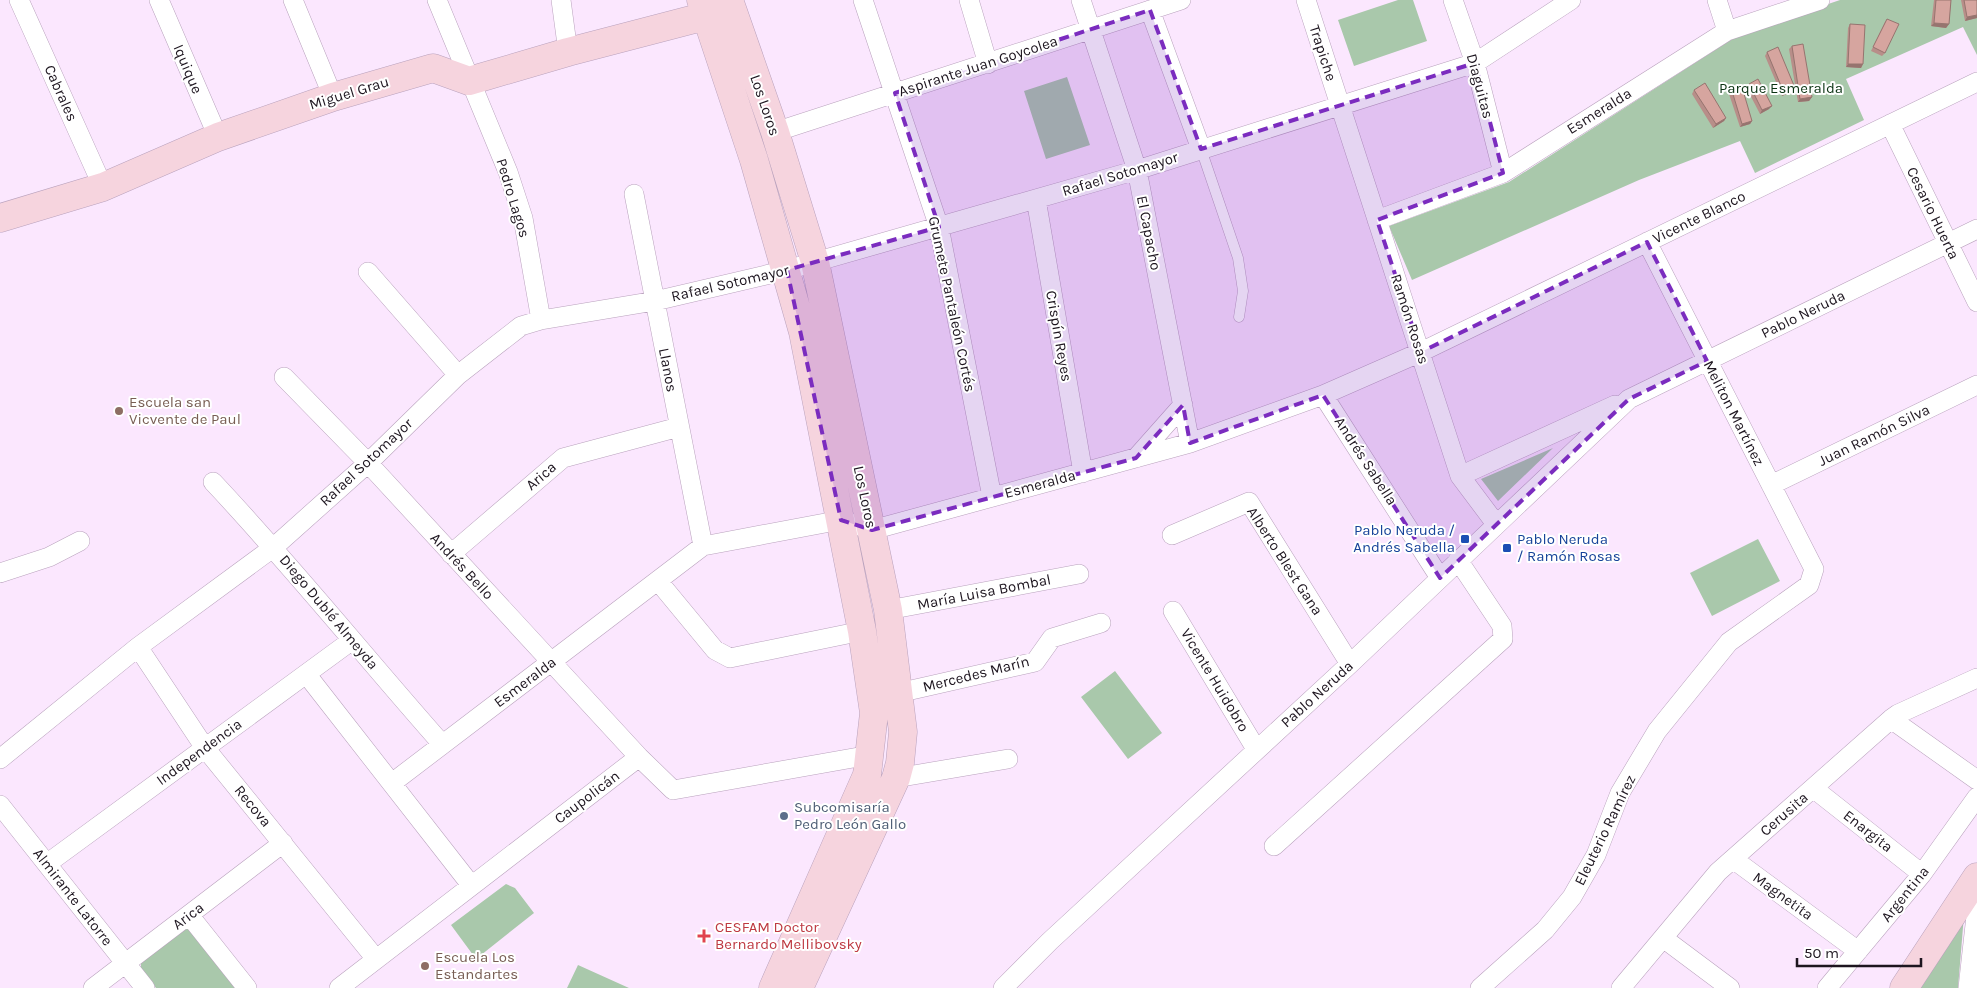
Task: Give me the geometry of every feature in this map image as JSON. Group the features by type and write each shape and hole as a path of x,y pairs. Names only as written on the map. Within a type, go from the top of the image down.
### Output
{"main road":[{"name":"Los Loros","path":"729,0 816,262 888,610 903,732 900,764 896,778 799,988"},
{"path":"469,80 568,52 703,8"},
{"name":"Los Loros","path":"703,8 754,160 787,270 803,332 862,631 874,713 867,775 773,988"},
{"name":"Miguel Grau","path":"0,218 103,187 218,137 333,97 433,68 469,80"},
{"path":"1904,988 1977,877"}],"street":[{"name":"Cabrales","path":"19,0 103,187"},
{"name":"Iquique","path":"159,0 218,137"},
{"path":"293,0 333,97"},
{"name":"Pedro Lagos","path":"437,0 508,172 523,218 541,320"},
{"path":"561,0 568,52"},
{"name":"Grumete Pantaleón Cortés","path":"863,0 938,227 992,497"},
{"path":"969,0 988,64"},
{"name":"El Capacho","path":"1081,0 1137,170 1190,443"},
{"name":"Aspirante Juan Goycolea","path":"774,132 1182,0"},
{"name":"Trapiche","path":"1306,0 1340,106"},
{"name":"Diaguitas","path":"1453,0 1475,63 1503,173"},
{"name":"Rafael Sotomayor","path":"0,759 138,647 274,547 368,463 458,375 521,326 541,320 655,301 787,270 1137,170 1475,63 1571,0"},
{"path":"1717,0 1727,31"},
{"name":"Esmeralda","path":"1377,220 1503,173 1727,31 1820,0"},
{"path":"1150,10 1201,149"},
{"name":"Vicente Blanco","path":"1420,352 1977,82"},
{"name":"Ramón Rosas","path":"1340,106 1460,476 1496,524"},
{"name":"Cesario Huerta","path":"1890,124 1977,302"},
{"name":"Llanos","path":"634,194 703,546"},
{"name":"Crispín Reyes","path":"1036,199 1083,472"},
{"name":"Pablo Neruda","path":"1460,476 1630,399 1977,229"},
{"name":"Meliton Martínez","path":"1647,242 1814,570 1809,585"},
{"path":"368,272 458,375"},
{"name":"Esmeralda","path":"392,783 703,546 841,520 872,530 1190,443 1323,395 1420,352"},
{"name":"Andrés Bello","path":"284,377 368,463 640,757"},
{"name":"Juan Ramón Silva","path":"1771,486 1977,386"},
{"name":"Andrés Sabella","path":"1323,395 1440,578"},
{"name":"Pablo Neruda","path":"1003,988 1630,399"},
{"path":"1136,458 1183,405"},
{"name":"Arica","path":"451,554 562,458 679,428"},
{"name":"Diego Dublé Almeyda","path":"213,482 274,547 351,641 442,744"},
{"name":"Alberto Blest Gana","path":"1172,535 1248,502 1350,664"},
{"path":"0,573 49,558 80,541"},
{"path":"1274,846 1503,638 1502,626 1458,560"},
{"name":"María Luisa Bombal","path":"888,610 1079,574"},
{"path":"658,581 714,650 730,658 862,631"},
{"name":"Eleuterio Ramírez","path":"1480,988 1545,930 1572,897 1596,855 1620,793 1657,731 1729,642 1809,585"},
{"name":"Vicente Huidobro","path":"1173,611 1256,749"},
{"name":"Mercedes Marín","path":"898,693 1035,662 1052,638 1102,623"},
{"name":"Independencia","path":"48,864 351,641"},
{"name":"Recova","path":"138,647 205,748 376,959"},
{"path":"307,675 471,885"},
{"name":"Cerusita","path":"1621,988 1718,872 1891,720 1898,714 1977,678"},
{"path":"1891,720 1977,780"},
{"path":"640,757 673,790 870,755"},
{"name":"Caupolicán","path":"339,988 640,757"},
{"path":"896,778 1008,759"},
{"name":"Enargita","path":"1813,788 1922,874"},
{"name":"Argentina","path":"1827,988 1922,874 1977,797"},
{"name":"Almirante Latorre","path":"0,806 145,988"},
{"name":"Arica","path":"93,988 283,843"},
{"name":"Magnetita","path":"1733,859 1858,951"},
{"path":"1968,988 1977,907"},
{"path":"189,915 247,988"},
{"path":"1663,938 1730,988"}],"lane":[{"path":"1201,149 1238,258 1243,291 1239,317"}],"highlighted area":[{"path":"1150,10 1201,149 1475,63 1503,173 1377,220 1421,352 1647,242 1707,361 1629,399 1440,578 1323,395 1190,443 1183,405 1136,458 872,530 841,520 787,270 939,227 895,93"}],"green space":[{"path":"1398,0 1413,0 1427,41 1354,66 1338,20"},
{"name":"Parque Esmeralda","path":"1840,0 1977,0 1977,55 1963,27 1846,79 1864,120 1755,173 1740,141 1639,180 1412,280 1389,226 1509,182 1740,34"},
{"path":"1067,77 1090,145 1046,159 1024,91"},
{"path":"1553,448 1498,501 1481,479"},
{"path":"1758,539 1780,581 1712,616 1690,573"},
{"path":"1115,671 1162,733 1128,759 1081,697"},
{"path":"506,884 515,888 534,913 476,959 451,925"},
{"path":"1964,915 1958,988 1919,988"},
{"path":"191,924 242,988 156,988 141,969 141,962"},
{"path":"578,965 629,988 567,988"}],"building":[{"path":"1936,0 1951,0 1949,24 1934,23"},
{"path":"1964,0 1977,0 1977,15 1967,17"},
{"path":"1887,19 1899,24 1885,53 1873,47"},
{"path":"1850,24 1865,25 1863,64 1848,64"},
{"path":"1803,44 1812,97 1800,99 1792,46"},
{"path":"1778,47 1795,88 1784,93 1767,52"},
{"path":"1758,79 1772,106 1762,110 1749,84"},
{"path":"1705,83 1726,118 1716,124 1694,90"},
{"path":"1742,87 1752,121 1742,124 1732,91"}],"place":[{"name":"Escuela san Vicvente de Paul","path":"119,411"},
{"name":"Pablo Neruda / Andrés Sabella","path":"1465,539"},
{"name":"Pablo Neruda / Ramón Rosas","path":"1507,548"},
{"name":"Subcomisaría Pedro León Gallo","path":"784,816"},
{"name":"CESFAM Doctor Bernardo Mellibovsky","path":"704,936"},
{"name":"Escuela Los Estandartes","path":"425,966"}]}
